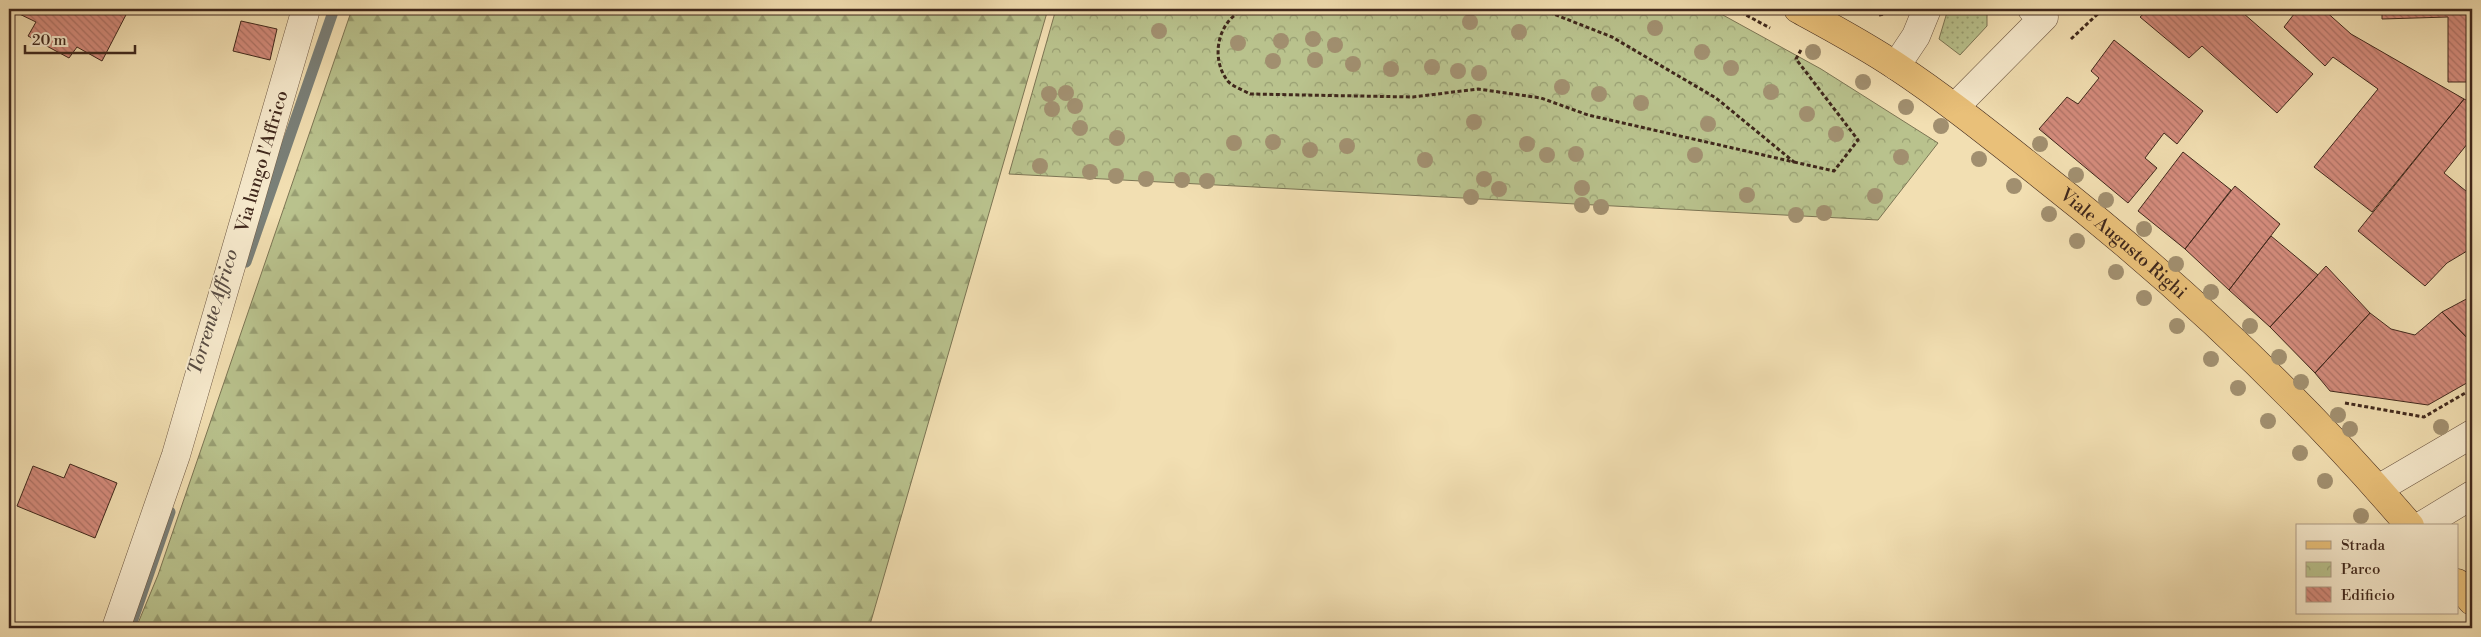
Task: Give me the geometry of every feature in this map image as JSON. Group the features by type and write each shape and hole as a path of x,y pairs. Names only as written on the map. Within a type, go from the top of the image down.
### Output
{"main road":[{"name":"Viale Augusto Righi","path":"1798,9 1896,66 1955,107 2084,209 2220,326 2282,387 2378,488 2408,524"},
{"path":"2458,584 2472,601"}],"street":[{"name":"Via lungo l'Affrico","path":"116,628 176,454 306,9"},
{"path":"1896,66 1916,36 1927,9"},
{"path":"1955,107 2043,11"},
{"path":"2378,488 2472,434"},
{"path":"2424,524 2472,495"}],"path":[{"path":"1245,9 1236,12 1224,27 1218,45 1218,59 1219,66 1228,82 1250,94 1413,97 1478,90 1541,98 1588,116 1834,171 1858,140 1796,59 1804,46"},
{"path":"1529,9 1551,13 1612,37 1716,98 1794,162"},
{"path":"1884,14 1889,9"},
{"path":"2424,417 2472,388"}],"green space":[{"path":"352,9 1048,9 869,628 136,628 158,575"},
{"path":"1056,9 1712,9 1821,69 1938,143 1878,220 1009,174"},
{"path":"1948,9 1987,10 1987,26 1960,55 1939,39"}],"building":[{"path":"9,9 129,9 102,61 77,47 69,58 28,36 36,22"},
{"path":"2149,9 2248,9 2243,13 2313,74 2277,113 2202,46 2189,58 2140,17"},
{"path":"2298,9 2323,9 2351,34 2464,99 2372,212 2314,167 2378,89 2333,57 2325,66 2284,27"},
{"path":"2382,9 2472,9 2472,82 2448,82 2448,17 2382,19"},
{"path":"241,21 277,29 270,60 233,51"},
{"path":"2114,40 2203,111 2177,144 2164,133 2145,158 2157,168 2128,203 2039,129 2067,97 2078,104 2099,78 2091,71"},
{"path":"2464,99 2472,103 2472,138 2444,173 2472,196 2472,248 2447,263 2425,286 2358,231"},
{"path":"2183,152 2231,190 2185,249 2138,211"},
{"path":"2235,186 2280,224 2229,290 2185,249"},
{"path":"2271,236 2318,275 2270,327 2229,290"},
{"path":"2326,266 2370,313 2315,373 2270,327"},
{"path":"2472,296 2472,343 2442,312"},
{"path":"2442,312 2472,343 2472,380 2428,405 2330,391 2315,373 2370,313 2391,329 2415,335"},
{"path":"70,464 117,483 95,538 17,506 33,466 64,478"}],"waterway":[{"name":"Torrente Affrico","path":"246,262 334,9"},
{"name":"Torrente Affrico","path":"130,628 170,512"}]}
